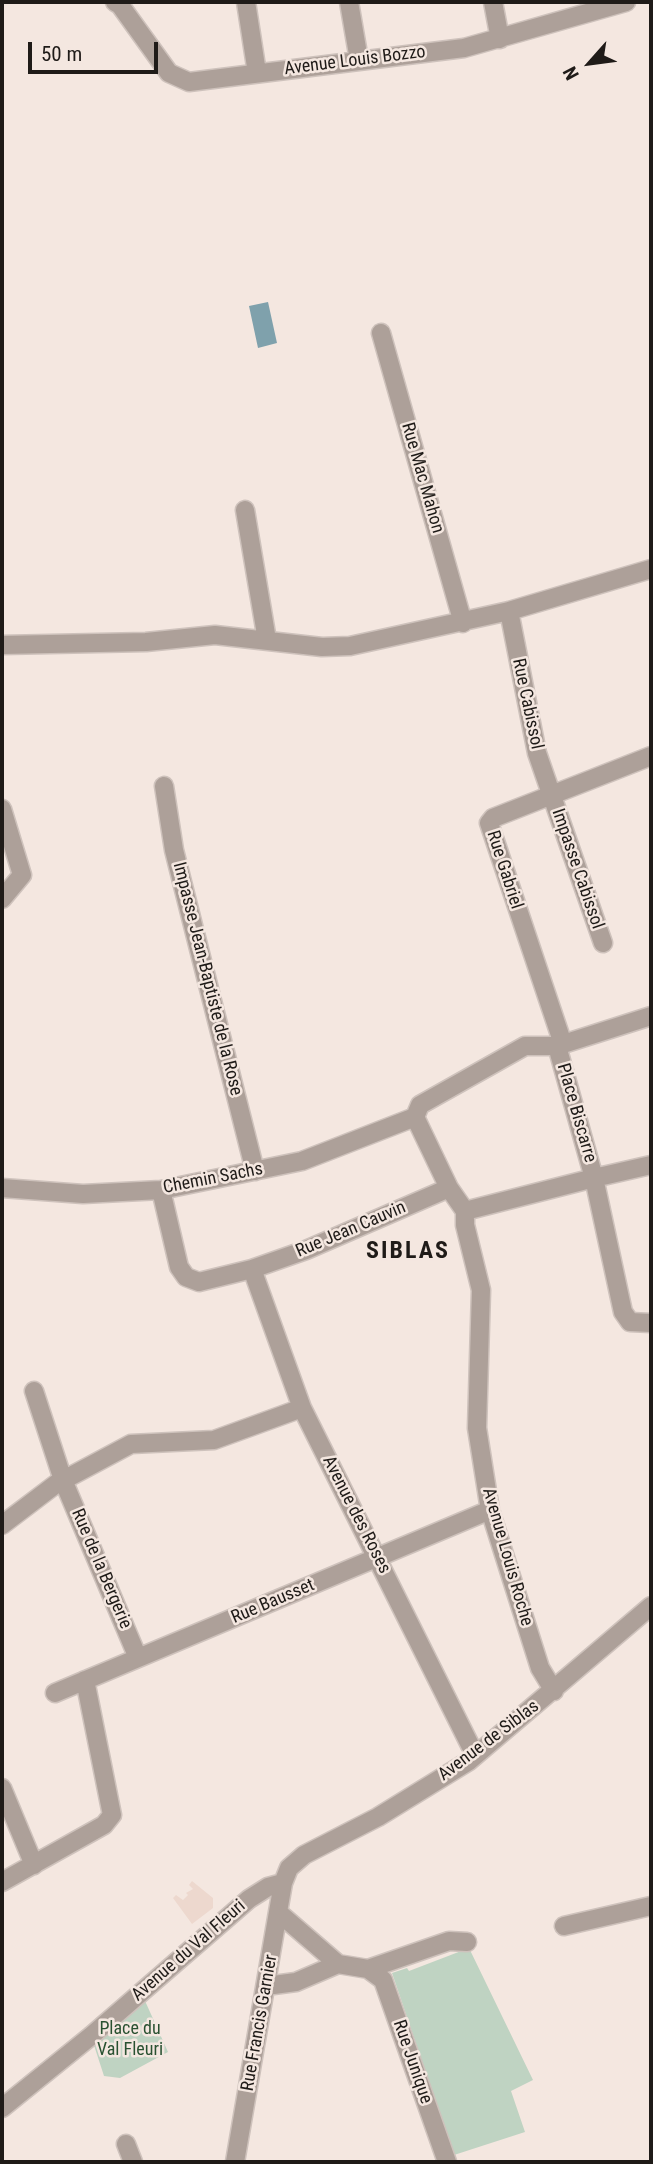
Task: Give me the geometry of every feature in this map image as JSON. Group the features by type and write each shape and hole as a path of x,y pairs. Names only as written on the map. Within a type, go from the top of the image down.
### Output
{"street":[{"name":"Avenue Louis Bozzo","path":"115,2 169,73 189,82 464,48 626,2"},
{"path":"246,2 257,73"},
{"path":"349,2 359,60"},
{"path":"493,2 500,39"},
{"name":"Rue Mac Mahon","path":"381,333 463,623"},
{"path":"245,510 267,640"},
{"path":"2,645 146,642 215,635 343,647 463,623 651,569"},
{"name":"Rue Cabissol","path":"509,611 533,740 551,795"},
{"name":"Rue Gabriel","path":"560,1045 489,827 493,818 651,756"},
{"name":"Impasse Jean-Baptiste de la Rose","path":"164,786 174,850 255,1171"},
{"name":"Impasse Cabissol","path":"551,795 603,943"},
{"path":"2,809 22,875 2,899"},
{"path":"560,1045 651,1016"},
{"name":"Place Biscarre","path":"415,1117 424,1102 526,1046 560,1045 594,1178 465,1211"},
{"path":"415,1117 449,1188 465,1211"},
{"name":"Chemin Sachs","path":"2,1188 83,1194 161,1190 311,1158 415,1117"},
{"path":"651,1165 594,1178 623,1312 628,1321 651,1323"},
{"name":"Rue Jean Cauvin","path":"161,1190 179,1268 186,1277 199,1282 252,1269 306,1250 449,1188"},
{"name":"Avenue Louis Roche","path":"465,1211 465,1225 481,1290 477,1428 491,1510 540,1668 554,1691"},
{"name":"Avenue des Roses","path":"252,1269 302,1408 470,1745 477,1754"},
{"name":"Rue de la Bergerie","path":"34,1391 63,1480 138,1658"},
{"path":"2,1525 63,1480 131,1444 214,1440 302,1408"},
{"name":"Rue Bausset","path":"55,1693 491,1510"},
{"name":"Avenue de Siblas","path":"283,1883 289,1868 304,1855 378,1817 477,1754 651,1606"},
{"path":"2,1882 104,1825 112,1815 85,1680"},
{"path":"2,1788 34,1865"},
{"name":"Rue Francis Garnier","path":"235,2162 283,1883"},
{"name":"Avenue du Val Fleuri","path":"2,2108 91,2036 249,1899 274,1884 283,1883"},
{"path":"564,1926 651,1906"},
{"path":"279,1913 338,1964 368,1969 449,1941 467,1942"},
{"path":"266,1986 296,1982 338,1964"},
{"name":"Rue Junique","path":"368,1969 383,1980 447,2162"},
{"path":"126,2144 133,2162"}],"shaded area":[{"path":"192,1881 213,1898 213,1908 192,1924 173,1898 176,1895 183,1900 188,1895 186,1893 193,1889 189,1885"}],"green space":[{"path":"469,1948 533,2080 511,2091 525,2132 454,2155 392,1973 407,1968 409,1971"},
{"name":"Place du Val Fleuri","path":"141,1992 168,2052 120,2078 104,2076 91,2036"}],"water":[{"path":"268,302 277,343 258,348 249,306"}],"district":[{"name":"SIBLAS","path":"408,1252"}]}
